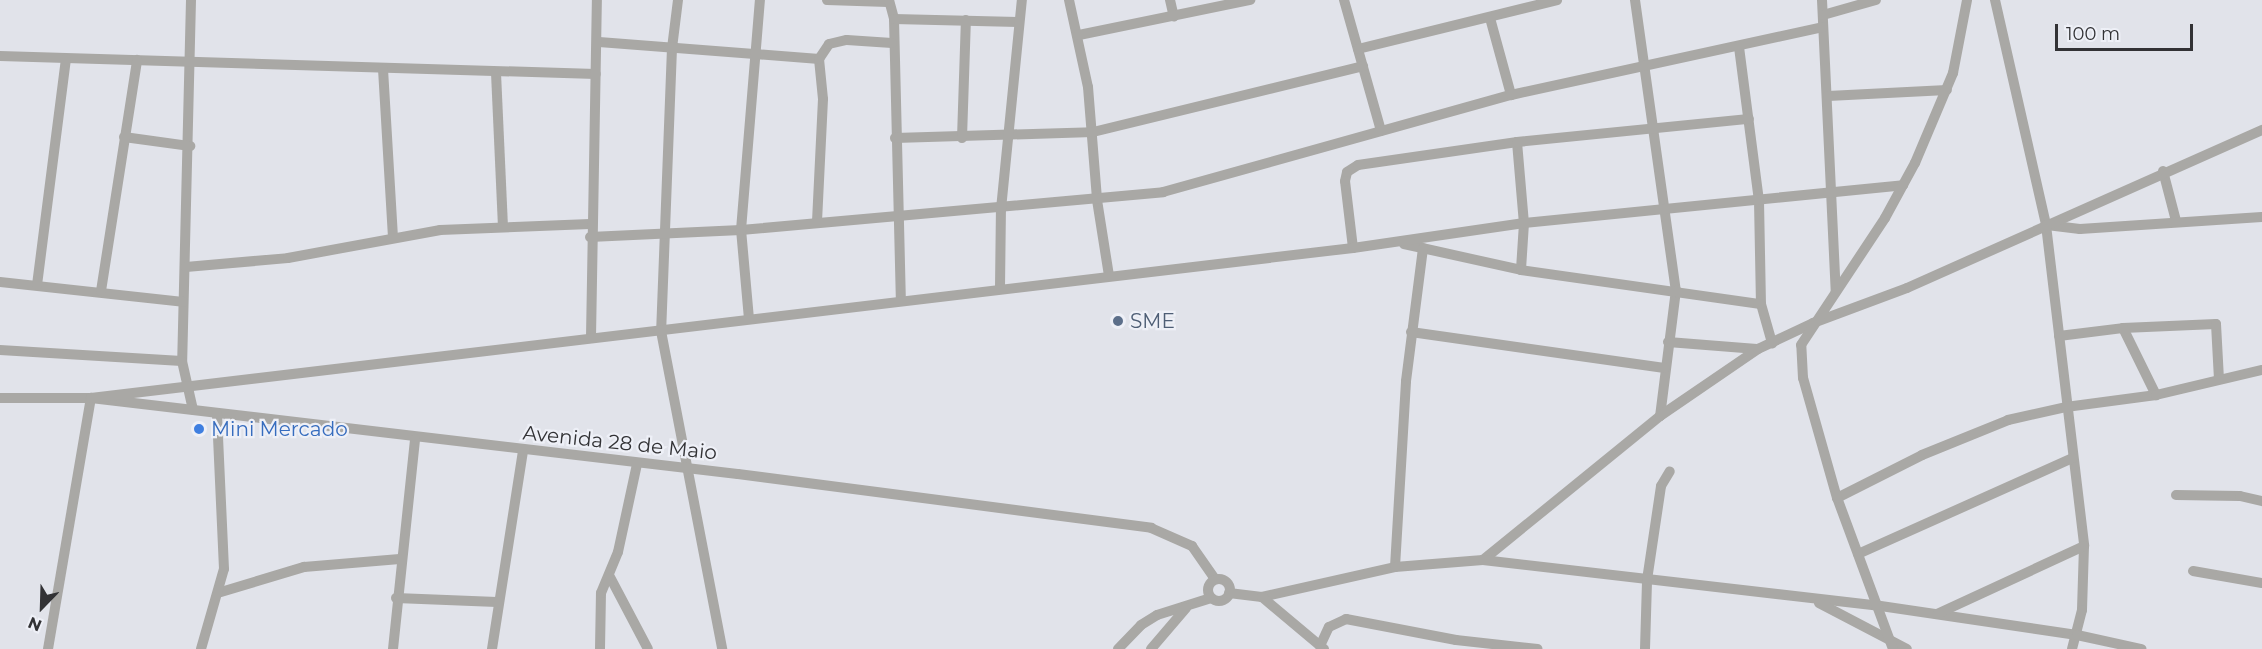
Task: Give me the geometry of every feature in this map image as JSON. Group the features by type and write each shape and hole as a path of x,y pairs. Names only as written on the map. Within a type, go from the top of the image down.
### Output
{"street":[{"path":"191,0 190,146 182,361 193,410"},
{"path":"591,337 590,224 599,42 597,0"},
{"path":"678,0 672,48 662,236 661,331 722,649"},
{"path":"749,319 741,230 760,0"},
{"path":"826,0 888,1 894,20 892,43 901,299"},
{"path":"1000,287 1001,209 1022,0"},
{"path":"1069,0 1078,35 1094,132 1097,200 1109,276"},
{"path":"1170,0 1174,17"},
{"path":"1078,35 1250,0"},
{"path":"1344,0 1381,132"},
{"path":"1358,50 1424,30 1490,18 1557,0"},
{"path":"1635,0 1676,290 1664,368 1660,416"},
{"path":"1822,0 1834,193 1836,292"},
{"path":"1823,15 1876,0"},
{"path":"1891,644 1874,605 1837,498 1803,378 1801,345 1903,185 1947,90 1967,0"},
{"path":"1995,0 2046,225 2084,546 2082,610 2072,649"},
{"path":"1490,18 1511,95"},
{"path":"894,20 1019,22"},
{"path":"962,138 966,20"},
{"path":"590,237 662,236 897,218 1163,192 1511,95 1823,27"},
{"path":"817,223 823,99 819,59 829,44 861,40 892,43"},
{"path":"599,42 754,56 819,59"},
{"path":"1739,47 1759,201 1761,303 1772,343"},
{"path":"0,56 190,61 230,66 596,74"},
{"path":"37,285 66,59"},
{"path":"101,291 137,60"},
{"path":"895,138 1008,137 1094,132 1363,66"},
{"path":"383,69 393,237"},
{"path":"496,73 503,226"},
{"path":"1828,96 1947,90"},
{"path":"1353,248 1345,181 1352,168 1517,142 1653,126 1749,118"},
{"path":"1483,560 1660,416 1758,349 1813,323 1907,288 2163,171 2262,130"},
{"path":"124,137 190,146"},
{"path":"1517,142 1524,223 1521,270"},
{"path":"2163,171 2176,221"},
{"path":"48,649 91,398 186,384 661,331 1000,287 1353,248 1524,223 1903,185"},
{"path":"2046,225 2080,229 2262,217"},
{"path":"186,267 288,258 362,248 393,237 503,226 590,224"},
{"path":"1398,242 1521,270 1761,303"},
{"path":"1395,567 1412,332 1423,248"},
{"path":"0,282 101,291 183,302"},
{"path":"2059,336 2123,328 2216,324 2219,379"},
{"path":"2123,328 2156,395"},
{"path":"1412,332 1664,368"},
{"path":"1668,342 1758,349"},
{"path":"0,351 182,361"},
{"path":"1837,498 1922,455 2008,420 2066,407 2156,395 2262,370"},
{"name":"Avenida 28 de Maio","path":"0,398 91,398 1151,528 1192,546 1215,579"},
{"path":"201,649 221,592 224,568 217,413"},
{"path":"393,649 400,559 415,439"},
{"path":"492,649 497,602 523,452"},
{"path":"1858,554 2073,458"},
{"path":"600,649 600,599 610,577 637,464"},
{"path":"1645,649 1647,580 1661,486 1670,471"},
{"path":"2176,495 2240,496 2262,501"},
{"path":"1935,615 2084,546"},
{"path":"221,592 304,567 400,559"},
{"path":"1229,593 1262,597 1395,567 1483,560 1874,605 2077,635 2141,649"},
{"path":"2193,571 2262,583"},
{"path":"610,577 648,649"},
{"path":"1211,598 1208,585 1215,579 1224,580 1229,593"},
{"path":"1118,649 1141,625 1157,615 1186,608 1211,598 1222,600 1229,593"},
{"path":"1262,597 1322,648 1329,627 1346,619 1456,640 1538,649"},
{"path":"396,598 497,602"},
{"path":"1810,599 1891,644 1907,649"},
{"path":"1151,649 1186,608"}],"place":[{"name":"SME","path":"1118,321"},
{"name":"Mini Mercado","path":"199,429"}]}
